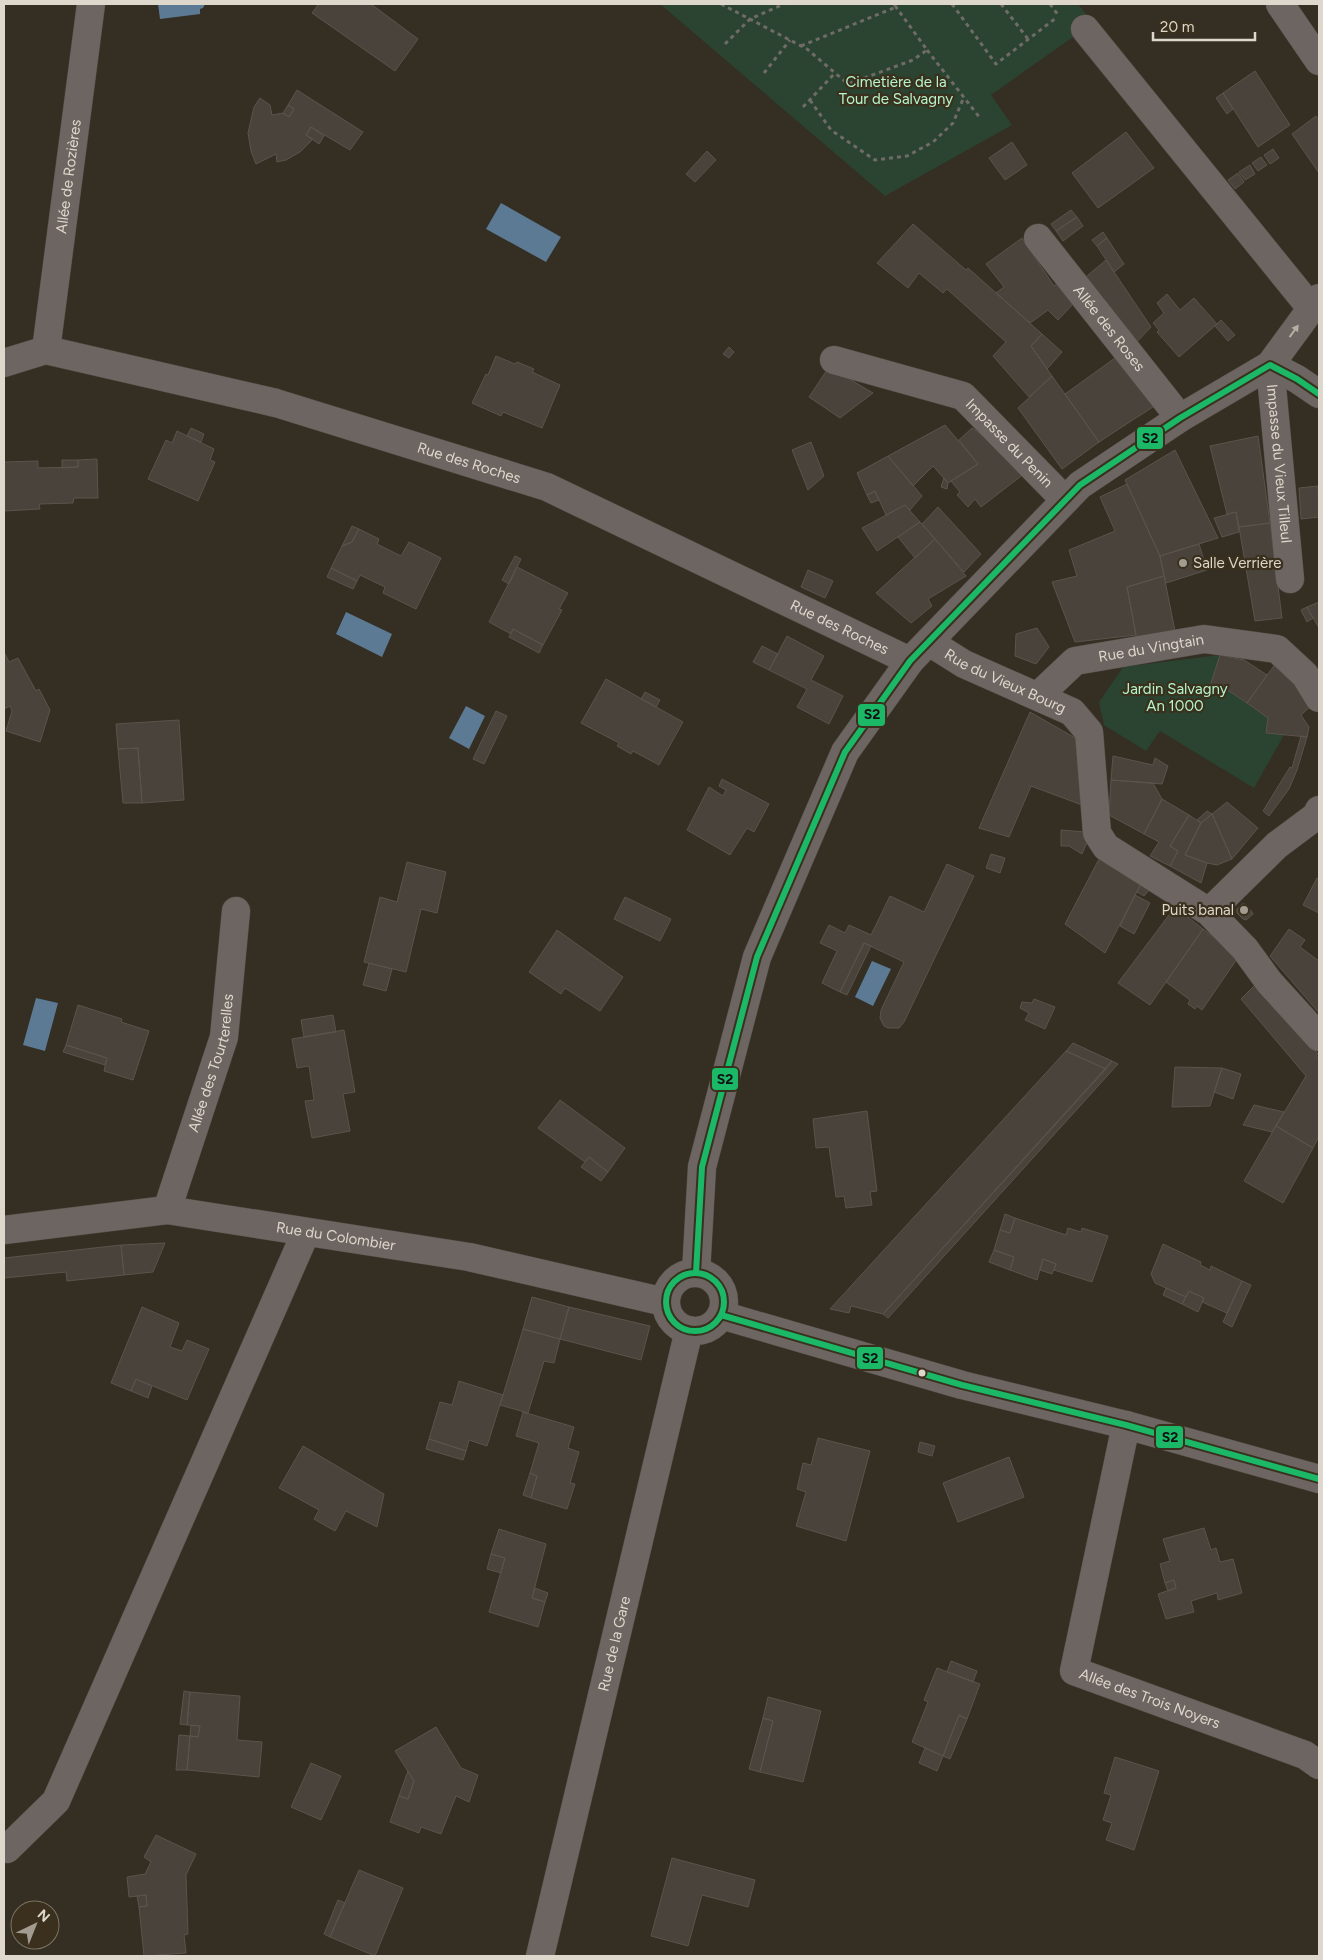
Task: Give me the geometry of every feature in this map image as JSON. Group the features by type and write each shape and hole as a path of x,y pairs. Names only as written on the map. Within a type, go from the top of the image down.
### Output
{"street":[{"name":"Allée de Rozières","path":"46,350 91,4"},
{"path":"1280,4 1319,61"},
{"path":"696,1273 702,1167 756,957 845,752 910,661 1080,485 1180,418 1270,365 1315,303 1085,28"},
{"name":"Allée des Roses","path":"1038,238 1180,418"},
{"path":"4,363 46,350"},
{"name":"Rue des Roches","path":"46,350 276,403 547,487 910,661"},
{"name":"Impasse du Penin","path":"834,360 962,396 1065,500"},
{"path":"1270,365 1297,379 1319,394"},
{"name":"Impasse du Vieux Tilleul","path":"1270,365 1290,579"},
{"name":"Rue du Vingtain","path":"1038,696 1075,661 1204,639 1277,649 1305,675 1319,698"},
{"name":"Rue du Vieux Bourg","path":"930,642 964,664 1072,712 1089,732 1097,833 1106,847 1209,912 1245,949 1269,982 1319,1036"},
{"path":"1209,912 1277,845 1316,816 1319,810"},
{"name":"Allée des Tourterelles","path":"167,1210 224,1037 236,911"},
{"name":"Rue du Colombier","path":"4,1230 167,1210 469,1257 666,1302"},
{"path":"8,1849 56,1801 306,1232"},
{"path":"696,1273 706,1275 714,1280 720,1287 723,1297 721,1315 715,1323 699,1331 689,1330 675,1324 667,1310 666,1302 667,1293 672,1284 687,1274 696,1273"},
{"path":"721,1315 962,1385 1126,1425 1319,1479"},
{"name":"Rue de la Gare","path":"540,1956 689,1330"},
{"name":"Allée des Trois Noyers","path":"1126,1425 1074,1671 1305,1755 1319,1765"}],"path":[{"path":"721,4 801,46 848,84 913,60 927,50"},
{"path":"725,44 750,19 784,4"},
{"path":"801,46 900,4"},
{"path":"952,4 996,64 1059,16"},
{"path":"1001,4 1028,39"},
{"path":"895,5 980,118"},
{"path":"764,73 790,40"},
{"path":"802,108 835,73"},
{"path":"810,100 831,130 875,160 907,156 933,142 953,123 964,97"}],"green space":[{"name":"Cimetière de la Tour de Salvagny","path":"660,4 1078,4 1093,23 991,95 1012,125 885,196"},
{"name":"Jardin Salvagny An 1000","path":"1220,655 1210,686 1229,691 1268,718 1266,733 1284,735 1254,788 1160,731 1146,751 1104,725 1099,702 1123,667"}],"water":[{"path":"158,4 205,4 200,9 200,14 160,19"},
{"path":"501,203 561,237 546,262 486,229"},
{"path":"346,612 392,634 382,657 336,634"},
{"path":"466,706 485,716 469,749 449,738"},
{"path":"872,961 891,969 873,1006 855,997"},
{"path":"36,998 58,1003 45,1051 23,1045"}],"building":[{"path":"316,4 371,4 418,39 395,71 312,13 318,5"},
{"path":"1255,71 1290,125 1258,147 1223,93"},
{"path":"297,90 363,132 350,150 311,127 306,135 313,139 300,152 286,160 277,162 276,154 256,164 251,151 248,133 254,107 260,98 270,105 272,115 283,113 289,117 294,109 288,105"},
{"path":"1223,93 1233,109 1227,114 1216,98"},
{"path":"288,105 294,109 289,117 283,113"},
{"path":"1316,116 1319,120 1319,173 1292,134"},
{"path":"311,127 324,136 319,144 306,135"},
{"path":"1126,132 1154,168 1098,208 1072,173"},
{"path":"1012,142 1027,165 1005,180 989,158"},
{"path":"1273,149 1279,158 1270,164 1264,155"},
{"path":"707,151 716,160 695,182 686,174"},
{"path":"1261,157 1267,165 1258,171 1252,163"},
{"path":"1250,165 1255,174 1245,180 1239,172"},
{"path":"1238,173 1244,182 1235,189 1228,180"},
{"path":"1071,210 1077,217 1056,231 1051,224"},
{"path":"1077,217 1083,226 1063,241 1056,231"},
{"path":"913,224 966,270 968,268 1042,334 1031,346 1052,376 1029,397 993,356 1006,342 947,289 943,293 919,273 908,288 877,263"},
{"path":"1103,232 1107,238 1097,246 1092,240"},
{"path":"1022,238 1054,286 1058,283 1075,302 1058,320 1048,310 1030,323 996,293 1004,287 986,264"},
{"path":"1107,238 1124,264 1114,272 1097,246"},
{"path":"1106,260 1151,327 1134,345 1081,281"},
{"path":"1167,294 1180,310 1194,298 1217,324 1179,357 1157,332 1159,330 1153,323 1164,313 1157,303"},
{"path":"1221,320 1235,335 1228,341 1215,326"},
{"path":"1042,334 1062,352 1047,369 1031,346"},
{"path":"729,347 734,352 729,358 723,354"},
{"path":"1122,353 1162,401 1099,442 1065,394"},
{"path":"496,356 534,369 532,372 560,385 542,428 503,412 501,416 472,403 486,374 488,375"},
{"path":"829,367 873,393 840,418 809,397"},
{"path":"1052,376 1099,442 1062,469 1018,408"},
{"path":"945,425 978,464 948,483 933,466 913,486 888,456"},
{"path":"191,428 204,434 201,442 187,436"},
{"path":"972,428 1007,452 1025,473 981,507 975,499 968,507 957,495 960,492 951,481 978,464 959,440"},
{"path":"177,431 214,449 210,460 215,462 198,501 148,479 166,440 172,443"},
{"path":"1258,436 1270,523 1239,527 1236,512 1227,514 1210,446"},
{"path":"811,442 824,476 808,490 792,450"},
{"path":"1175,450 1218,538 1160,556 1125,480"},
{"path":"888,456 922,496 910,510 905,505 886,515 875,491 867,495 857,473"},
{"path":"97,459 98,498 74,498 73,503 39,504 40,509 4,511 4,462 38,461 38,468 78,467 78,460"},
{"path":"62,460 78,460 78,467 62,468"},
{"path":"944,478 948,483 947,489 941,487"},
{"path":"1127,484 1160,556 1164,576 1127,587 1136,635 1075,642 1052,582 1077,576 1069,550 1115,531 1100,497"},
{"path":"1318,486 1319,517 1301,519 1299,488"},
{"path":"875,491 879,500 871,503 867,495"},
{"path":"905,505 920,522 877,551 862,528"},
{"path":"938,507 981,554 964,572 922,524"},
{"path":"1236,512 1239,532 1222,537 1214,518"},
{"path":"920,522 935,539 915,558 898,537"},
{"path":"1270,523 1282,618 1255,621 1239,527"},
{"path":"352,526 359,529 352,542 342,546"},
{"path":"359,529 379,539 377,544 401,556 409,542 441,558 416,609 383,593 385,587 360,575 357,581 331,568 342,546 352,542"},
{"path":"935,539 966,576 928,599 932,606 911,623 876,593"},
{"name":"Salle Verrière","path":"1199,544 1207,570 1166,583 1160,556"},
{"path":"515,556 521,559 509,584 502,580"},
{"path":"517,567 568,593 559,609 562,610 543,645 513,629 511,634 489,622"},
{"path":"331,568 357,581 353,589 327,577"},
{"path":"808,570 833,581 825,598 801,587"},
{"path":"1164,576 1175,631 1137,640 1127,587"},
{"path":"1319,602 1319,628 1307,607"},
{"path":"1307,607 1313,618 1307,622 1301,610"},
{"path":"1037,628 1049,647 1036,664 1015,656 1016,634"},
{"path":"513,629 543,645 539,653 509,637"},
{"path":"787,636 824,656 811,680 843,696 829,724 797,707 807,689 769,670"},
{"path":"762,646 778,654 769,670 753,662"},
{"path":"4,652 9,662 18,658 36,691 39,689 50,710 40,742 6,731 12,711 10,706 4,709"},
{"path":"1220,655 1244,660 1267,675 1247,703 1229,691 1210,686"},
{"path":"1276,663 1296,681 1312,705 1301,715 1309,727 1307,737 1266,733 1268,718 1247,703"},
{"path":"606,679 683,722 659,765 633,751 631,754 617,746 619,743 581,723"},
{"path":"645,692 660,700 656,707 641,699"},
{"path":"496,711 507,716 484,764 473,759"},
{"path":"1030,712 1077,739 1082,805 1031,786 1009,837 979,828"},
{"path":"179,720 184,800 142,803 138,748 118,749 116,724"},
{"path":"1301,736 1307,737 1297,770 1289,789 1269,816 1263,811 1290,767 1292,768"},
{"path":"138,748 142,803 123,803 118,749"},
{"path":"1113,756 1153,765 1155,758 1168,766 1162,784 1111,780"},
{"path":"722,779 769,804 754,832 747,828 730,855 687,830 709,787 723,796 726,790 719,786"},
{"path":"1111,780 1153,783 1162,799 1144,834 1109,815"},
{"path":"1162,799 1189,815 1170,846 1178,851 1170,866 1150,856 1159,842 1144,834"},
{"path":"1227,802 1258,828 1232,859 1212,814"},
{"path":"1207,811 1212,814 1201,823 1197,820"},
{"path":"1212,814 1232,859 1217,865 1185,855 1201,823"},
{"path":"1189,815 1201,823 1185,855 1207,863 1201,883 1170,866 1178,851 1170,846"},
{"path":"1061,830 1085,832 1088,840 1082,854 1069,846 1061,846"},
{"path":"991,854 1005,858 1000,873 986,868"},
{"path":"1099,859 1142,882 1105,953 1065,924"},
{"path":"407,862 446,872 437,913 421,909 406,972 364,962 380,897 397,902"},
{"path":"947,864 974,876 904,1022 899,1028 888,1028 884,1026 880,1018 881,1010 904,962 864,943 840,992 822,983 837,951 820,943 829,925 845,933 849,925 871,935 890,896 924,912"},
{"path":"1317,878 1319,879 1319,913 1303,905"},
{"path":"1142,882 1150,889 1144,896 1137,892"},
{"path":"1135,895 1150,903 1134,934 1120,926"},
{"path":"625,897 671,919 660,941 614,919"},
{"name":"Puits banal","path":"1242,904 1245,904 1253,914 1246,920 1237,913 1237,909"},
{"path":"1175,907 1203,929 1150,1005 1118,983"},
{"path":"1203,929 1239,956 1202,1010 1197,1006 1195,1009 1188,1004 1190,1000 1166,982"},
{"path":"1289,929 1305,940 1300,947 1319,961 1319,1013 1270,956"},
{"path":"557,930 623,977 600,1011 565,988 561,994 529,972"},
{"path":"864,943 871,946 847,995 840,992"},
{"path":"369,963 392,969 386,991 363,985"},
{"path":"1257,983 1318,1054 1316,1056 1319,1058 1319,1136 1313,1148 1276,1126 1306,1076 1241,999"},
{"path":"1034,999 1055,1007 1045,1029 1025,1020 1029,1013 1020,1008 1022,1002 1032,1003"},
{"path":"78,1005 122,1019 121,1022 149,1031 133,1080 104,1071 107,1058 66,1045"},
{"path":"333,1015 336,1032 304,1037 301,1020"},
{"path":"344,1030 355,1092 343,1094 350,1131 312,1138 305,1101 314,1100 309,1066 297,1068 292,1039"},
{"path":"1073,1043 1112,1061 1106,1069 1066,1051"},
{"path":"66,1045 107,1058 105,1065 63,1052"},
{"path":"1066,1051 1106,1069 883,1314 851,1306 849,1313 830,1309"},
{"path":"1112,1061 1118,1064 888,1318 883,1314"},
{"path":"1175,1067 1222,1068 1210,1106 1172,1107"},
{"path":"1222,1068 1241,1074 1233,1099 1214,1092"},
{"path":"560,1100 625,1148 608,1172 589,1157 585,1162 538,1128"},
{"path":"1254,1105 1284,1112 1272,1132 1243,1125"},
{"path":"867,1111 877,1191 870,1192 872,1205 846,1208 844,1196 836,1197 829,1147 816,1148 813,1119"},
{"path":"1276,1126 1313,1148 1283,1203 1244,1181"},
{"path":"589,1157 608,1172 601,1181 581,1167"},
{"path":"1005,1214 1015,1218 1010,1233 1000,1230"},
{"path":"1015,1218 1066,1235 1068,1228 1081,1232 1082,1228 1108,1236 1092,1282 1054,1270 1056,1264 1043,1259 1037,1280 1010,1270 1014,1257 994,1250 1000,1230 1010,1233"},
{"path":"165,1243 153,1272 124,1275 121,1245"},
{"path":"1163,1244 1201,1262 1200,1265 1210,1270 1211,1266 1242,1281 1227,1313 1202,1302 1204,1298 1189,1291 1186,1297 1155,1283 1151,1274"},
{"path":"121,1245 124,1275 67,1281 66,1272 4,1278 4,1258"},
{"path":"994,1250 1014,1257 1010,1270 989,1262"},
{"path":"1043,1259 1056,1264 1052,1274 1040,1270"},
{"path":"1242,1281 1251,1285 1232,1327 1223,1322"},
{"path":"1166,1288 1186,1297 1182,1304 1163,1295"},
{"path":"1189,1291 1204,1298 1198,1312 1182,1304"},
{"path":"532,1297 569,1307 560,1339 523,1329"},
{"path":"142,1307 179,1323 170,1347 182,1351 187,1340 209,1349 187,1400 136,1379 131,1391 111,1383"},
{"path":"569,1307 650,1326 641,1360 560,1339"},
{"path":"523,1329 560,1339 554,1363 544,1361 528,1413 500,1405"},
{"path":"136,1379 152,1386 148,1398 131,1391"},
{"path":"459,1381 503,1395 487,1446 469,1440 466,1451 429,1439 440,1402 452,1405"},
{"path":"523,1412 574,1427 568,1448 579,1452 570,1483 575,1484 567,1509 531,1498 537,1476 530,1473 539,1443 516,1436"},
{"path":"818,1438 870,1451 846,1541 796,1526 806,1492 797,1489 803,1463 811,1465"},
{"path":"429,1439 466,1451 463,1460 426,1449"},
{"path":"920,1442 935,1446 932,1456 918,1452"},
{"path":"303,1446 384,1494 377,1527 346,1511 335,1531 314,1519 319,1510 279,1488"},
{"path":"1009,1457 1024,1497 958,1522 943,1483"},
{"path":"530,1473 537,1476 531,1498 523,1495"},
{"path":"1204,1528 1211,1550 1216,1548 1220,1562 1233,1559 1242,1593 1218,1600 1217,1593 1191,1601 1194,1612 1166,1619 1158,1594 1176,1588 1174,1580 1165,1583 1160,1564 1170,1561 1163,1539"},
{"path":"499,1529 546,1544 532,1598 545,1602 538,1627 489,1612 505,1558 491,1554"},
{"path":"491,1554 505,1558 501,1573 487,1569"},
{"path":"1174,1580 1176,1588 1168,1591 1165,1583"},
{"path":"535,1588 548,1593 545,1602 532,1598"},
{"path":"951,1661 977,1671 973,1682 947,1672"},
{"path":"937,1668 980,1684 967,1719 959,1715 943,1756 912,1742 928,1702 924,1700"},
{"path":"184,1691 190,1692 187,1725 180,1724"},
{"path":"190,1692 240,1696 237,1740 262,1742 259,1777 187,1770 190,1736 198,1737 200,1726 187,1725"},
{"path":"768,1697 821,1711 803,1782 760,1772 773,1721 763,1718"},
{"path":"959,1715 967,1719 950,1759 943,1756"},
{"path":"763,1718 773,1721 760,1772 749,1769"},
{"path":"191,1725 200,1726 198,1737 190,1736"},
{"path":"436,1727 461,1768 478,1775 469,1802 456,1796 441,1834 421,1827 419,1833 390,1822 399,1796 408,1799 414,1781 395,1751"},
{"path":"179,1735 190,1736 187,1770 176,1770"},
{"path":"925,1748 943,1756 937,1771 919,1763"},
{"path":"1115,1757 1159,1771 1134,1850 1106,1840 1112,1823 1103,1820 1111,1795 1104,1793"},
{"path":"311,1763 341,1776 321,1820 291,1807"},
{"path":"408,1771 414,1781 408,1799 399,1796"},
{"path":"156,1835 196,1854 186,1875 188,1934 184,1935 186,1953 144,1956 139,1907 147,1906 146,1895 129,1897 127,1877 145,1874 151,1862 144,1857"},
{"path":"672,1858 755,1880 748,1907 702,1895 688,1946 651,1936"},
{"path":"359,1870 403,1888 375,1956 330,1937"},
{"path":"146,1895 147,1906 139,1907 137,1896"},
{"path":"338,1900 345,1903 330,1937 324,1934"}],"transit line":[{"name":"S2","path":"696,1273 702,1167 757,957 845,752 910,661 1080,485 1180,418 1270,365 1297,379 1319,394"},
{"name":"S2","path":"695,1273 706,1275 719,1286 724,1302 722,1313 711,1326 695,1331 684,1329 671,1318 666,1302 668,1291 679,1278 695,1273"},
{"name":"S2","path":"721,1315 962,1385 1126,1425 1319,1479"}],"place":[{"name":"Salle Verrière","path":"1183,563"},
{"name":"Puits banal","path":"1244,910"}]}
